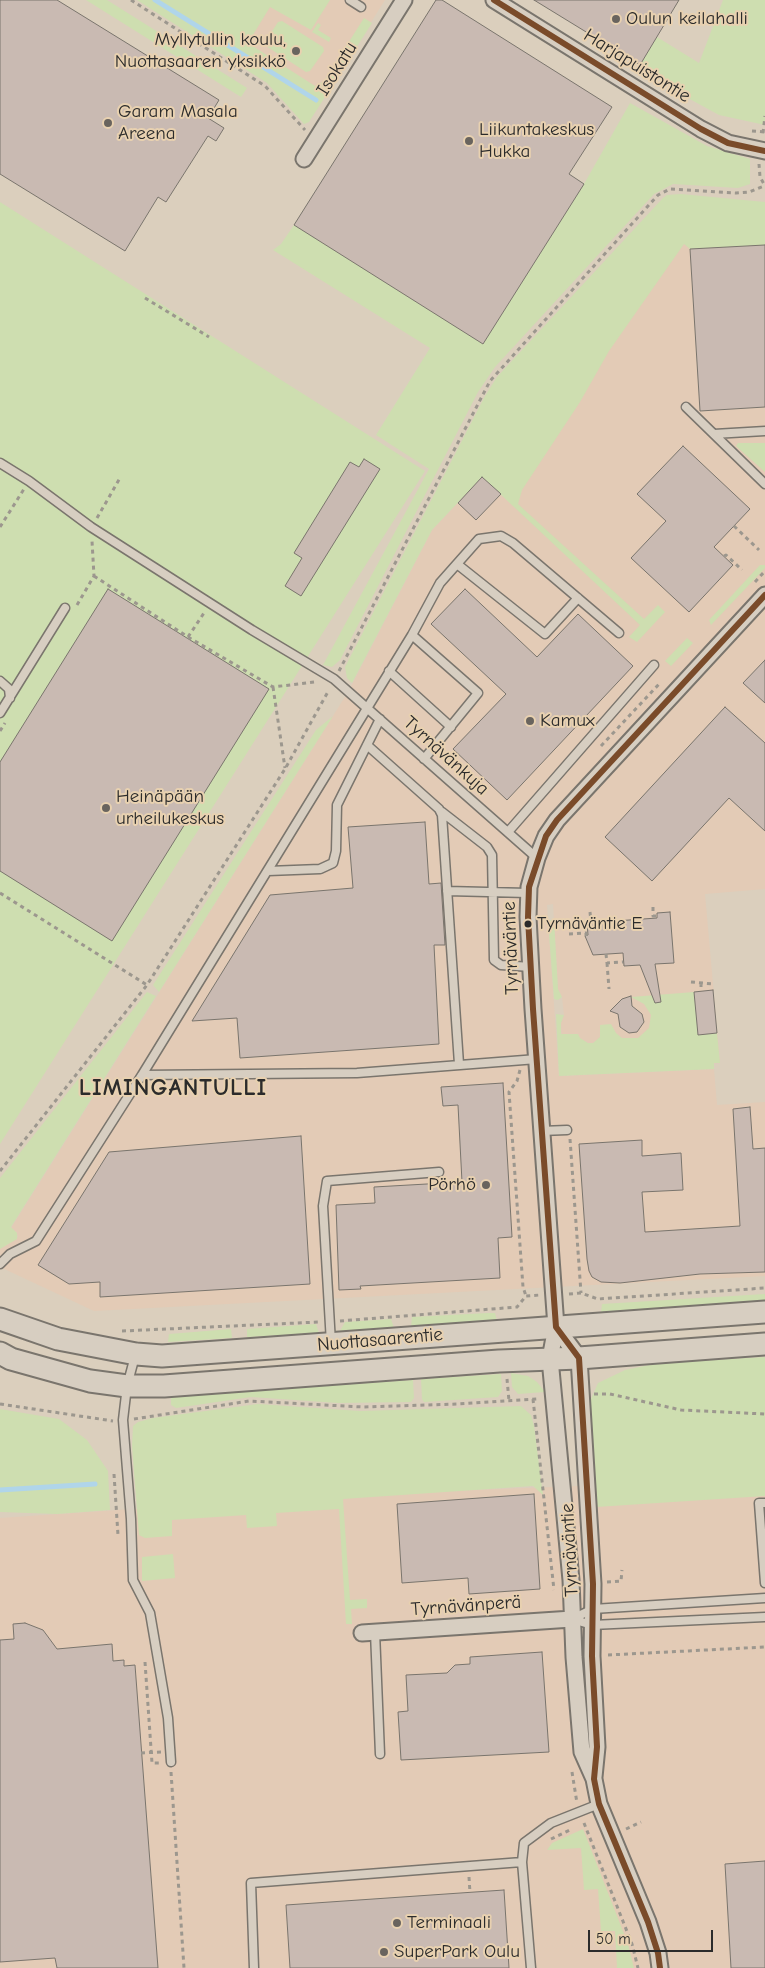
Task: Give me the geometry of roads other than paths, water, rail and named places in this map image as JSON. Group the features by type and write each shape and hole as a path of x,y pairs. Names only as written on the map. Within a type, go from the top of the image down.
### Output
{"main road":[{"name":"Nuottasaarentie","path":"0,1319 58,1339 136,1354 169,1356 331,1346 339,1342 765,1312"},
{"name":"Nuottasaarentie","path":"0,1353 11,1359 90,1381 127,1386 170,1386 765,1344"}],"street":[{"name":"Isokatu","path":"304,159 404,0"},
{"name":"Harjapuistontie","path":"494,0 701,129 728,142 765,151"},
{"name":"Tyrnäväntie","path":"660,1968 658,1953 648,1922 599,1804 594,1779 582,1752 571,1580 550,1359 556,1327 541,1131 528,893 537,858 546,836 568,806 765,594"},
{"path":"556,1327 579,1358"},
{"name":"Tyrnäväntie","path":"579,1358 594,1609 592,1656 598,1748 594,1779"},
{"name":"Tyrnävänperä","path":"369,1633 572,1619"}],"lane":[{"path":"350,0 361,7"},
{"path":"686,407 765,484"},
{"path":"714,434 765,431"},
{"name":"Tyrnävänkuja","path":"0,463 29,481 92,528 210,604 334,679 537,858"},
{"path":"0,1264 10,1254 36,1241 142,1075 268,871 412,635 440,583 479,539 501,536 513,543 619,633"},
{"path":"457,564 544,634 578,598"},
{"path":"0,713 65,608"},
{"path":"412,635 478,693 424,758"},
{"path":"508,832 654,665"},
{"path":"389,672 451,727"},
{"path":"0,681 9,689 10,698"},
{"path":"268,871 320,869 332,864 336,852 336,805 380,720"},
{"path":"367,745 442,812 490,851 494,960 501,965 531,967"},
{"path":"442,812 458,1064"},
{"path":"447,891 528,893"},
{"path":"142,1075 315,1074 537,1059"},
{"path":"541,1131 568,1130"},
{"path":"331,1346 323,1206 326,1181 439,1172"},
{"path":"136,1354 127,1386 123,1420 131,1519 133,1580 150,1613 152,1622 168,1718 171,1762"},
{"path":"765,1503 759,1503 765,1583"},
{"path":"572,1619 594,1609 765,1598"},
{"path":"572,1619 592,1625 765,1617"},
{"path":"369,1633 380,1754"},
{"path":"531,1968 522,1862 524,1843 551,1823 599,1804"},
{"path":"254,1968 251,1882 522,1862"}],"waterway":[{"path":"155,0 316,100"},
{"path":"0,1490 95,1484"}],"place":[{"name":"Oulun keilahalli","path":"616,19"},
{"name":"Myllytullin koulu, Nuottasaaren yksikkö","path":"296,51"},
{"name":"Garam Masala Areena","path":"108,123"},
{"name":"Liikuntakeskus Hukka","path":"469,141"},
{"name":"Kamux","path":"530,721"},
{"name":"Heinäpään urheilukeskus","path":"106,808"},
{"name":"Tyrnäväntie E","path":"528,924"},
{"name":"Pörhö","path":"486,1185"},
{"name":"Terminaali","path":"397,1923"},
{"name":"SuperPark Oulu","path":"384,1952"}],"district":[{"name":"LIMINGANTULLI","path":"173,1088"}]}
